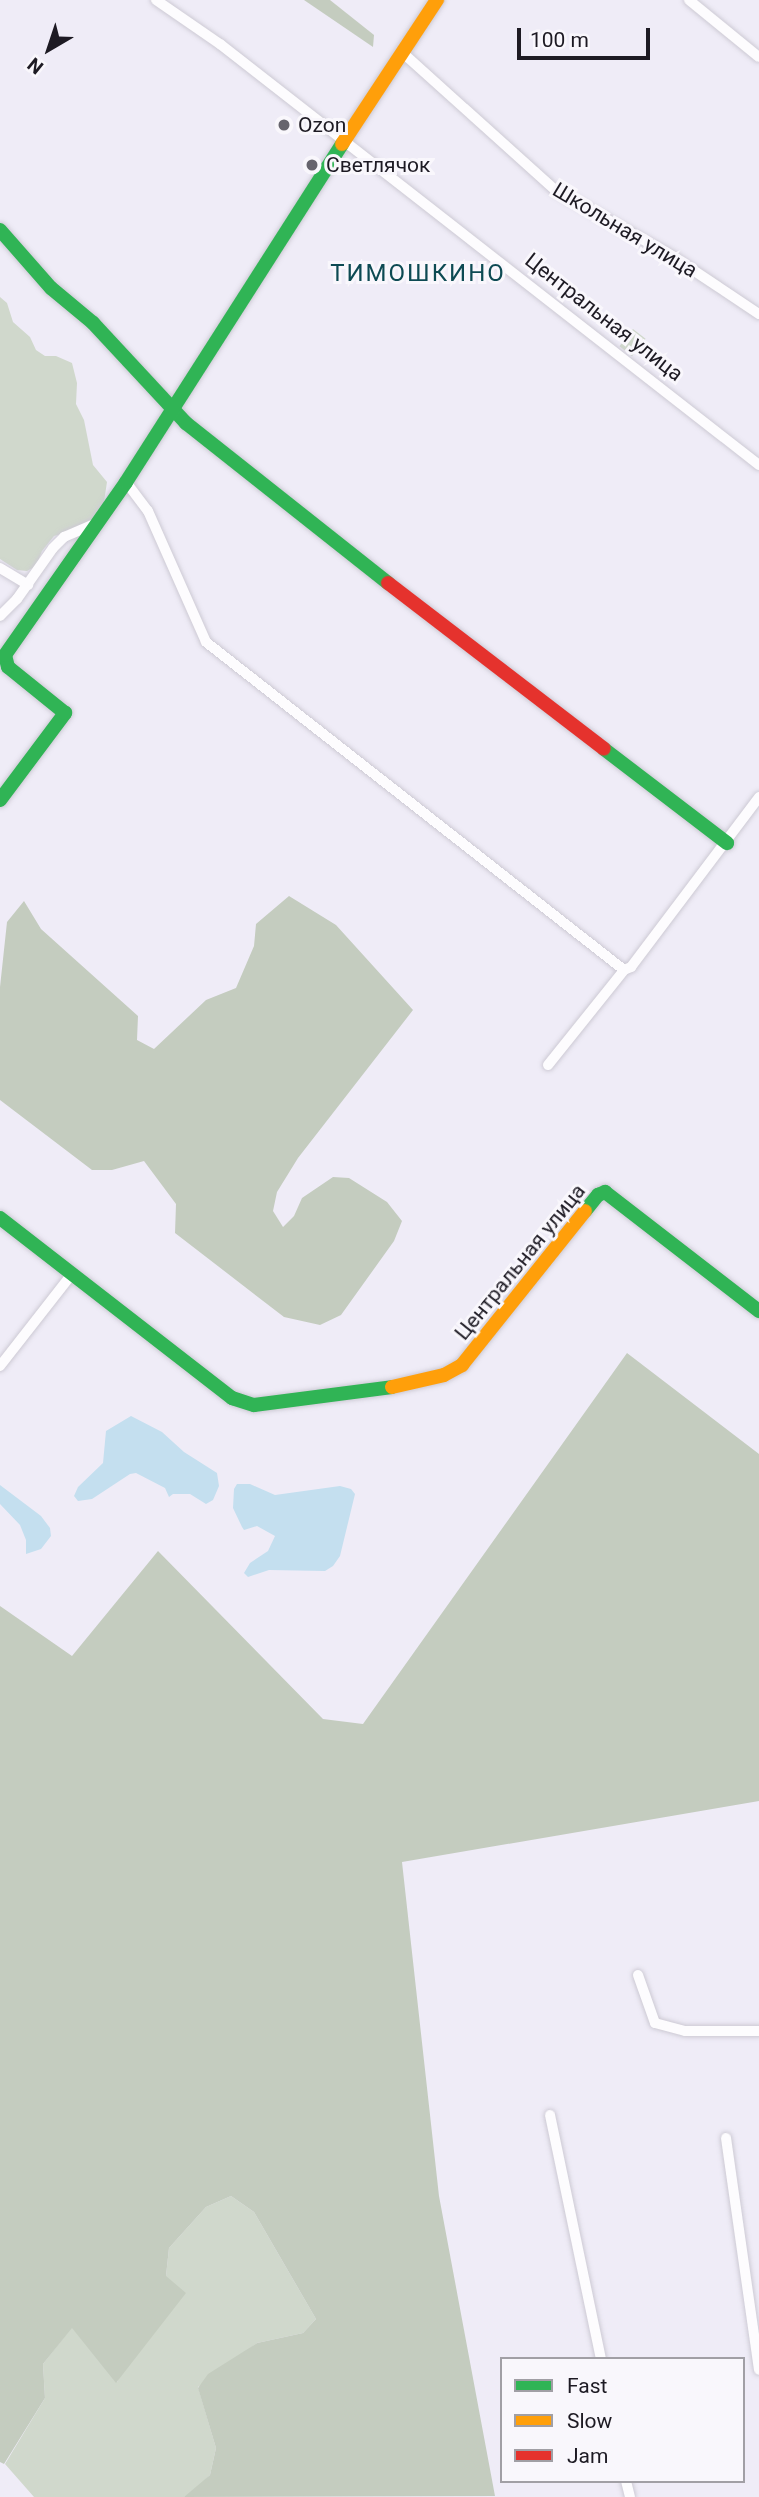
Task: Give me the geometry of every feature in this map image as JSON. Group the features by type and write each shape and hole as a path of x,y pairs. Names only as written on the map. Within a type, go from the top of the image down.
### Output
{"street":[{"name":"Центральная улица","path":"156,0 220,44 344,139 759,465"},
{"path":"0,800 65,713 8,667 5,654 126,482 344,139 404,54 437,0"},
{"path":"689,0 759,57"},
{"name":"Школьная улица","path":"404,54 555,190 675,258 759,314"},
{"path":"0,230 51,288 93,323 186,423 281,501 727,843"},
{"path":"126,482 148,511 206,642 624,970"},
{"path":"0,616 28,584 52,548 64,537 96,524"},
{"path":"0,568 28,584"},
{"path":"548,1065 624,970 631,967 727,843 759,797"},
{"name":"Центральная улица","path":"72,1274 213,1385 232,1398 254,1405 374,1391 444,1376 462,1365 598,1195 605,1192 757,1304"},
{"path":"0,1218 72,1274 0,1366"},
{"path":"638,1975 655,2023 685,2032 759,2031"},
{"path":"550,2115 601,2357"},
{"path":"726,2138 759,2370"}],"shaded area":[{"path":"304,0 330,0 374,35 373,47"},
{"path":"0,297 7,303 13,322 30,337 36,350 45,356 56,356 72,363 77,383 76,404 84,420 93,465 107,482 104,502 93,520 79,529 54,536 42,551 36,566 27,571 17,570 0,559"},
{"path":"633,329 646,339 632,356 619,346"},
{"path":"289,896 336,925 413,1010 298,1158 277,1192 273,1211 283,1227 294,1216 302,1198 333,1177 349,1178 387,1202 402,1221 394,1241 341,1315 320,1325 284,1317 175,1233 176,1204 144,1161 112,1170 92,1170 0,1100 0,987 7,922 24,901 41,929 138,1016 137,1040 154,1049 206,1000 236,988 254,946 256,924"},
{"path":"627,1353 759,1454 759,1801 402,1862 439,2196 495,2496 184,2497 210,2475 216,2448 198,2388 208,2374 257,2343 303,2333 316,2319 254,2212 231,2196 206,2207 169,2248 166,2276 186,2293 116,2383 72,2328 43,2364 45,2398 4,2464 0,2462 0,1606 72,1656 158,1551 323,1719 363,1724"},
{"path":"231,2196 254,2212 316,2319 303,2333 257,2343 198,2387 216,2448 210,2475 191,2494 184,2497 34,2497 5,2464 45,2398 43,2364 72,2327 117,2382 166,2276 169,2248 206,2207"}],"water":[{"path":"131,1416 162,1432 184,1452 217,1473 219,1486 213,1500 206,1504 190,1494 173,1494 169,1497 165,1488 136,1473 130,1474 92,1499 78,1501 74,1496 78,1487 103,1463 106,1431"},
{"path":"237,1484 250,1484 275,1495 340,1486 351,1489 355,1494 340,1556 333,1566 325,1571 269,1570 248,1577 244,1573 250,1563 268,1551 275,1536 257,1526 244,1530 233,1508 234,1489"},
{"path":"0,1485 41,1516 50,1528 51,1536 41,1549 26,1554 26,1540 20,1525 0,1504"}],"traffic: fast":[{"path":"0,800 65,713 8,667 5,655 126,482 342,144"},
{"path":"0,230 51,288 93,323 186,423 388,583"},
{"path":"604,749 727,843"},
{"path":"585,1211 598,1195 605,1192 759,1311"},
{"path":"0,1218 232,1398 254,1405 392,1387"}],"traffic: slow":[{"path":"342,144 437,0"},
{"path":"392,1387 444,1375 462,1365 585,1211"}],"traffic: jam":[{"path":"388,583 604,749"}],"place":[{"name":"Ozon","path":"284,125"},
{"name":"Светлячок","path":"312,165"}],"district":[{"name":"ТИМОШКИНО","path":"418,274"}]}
